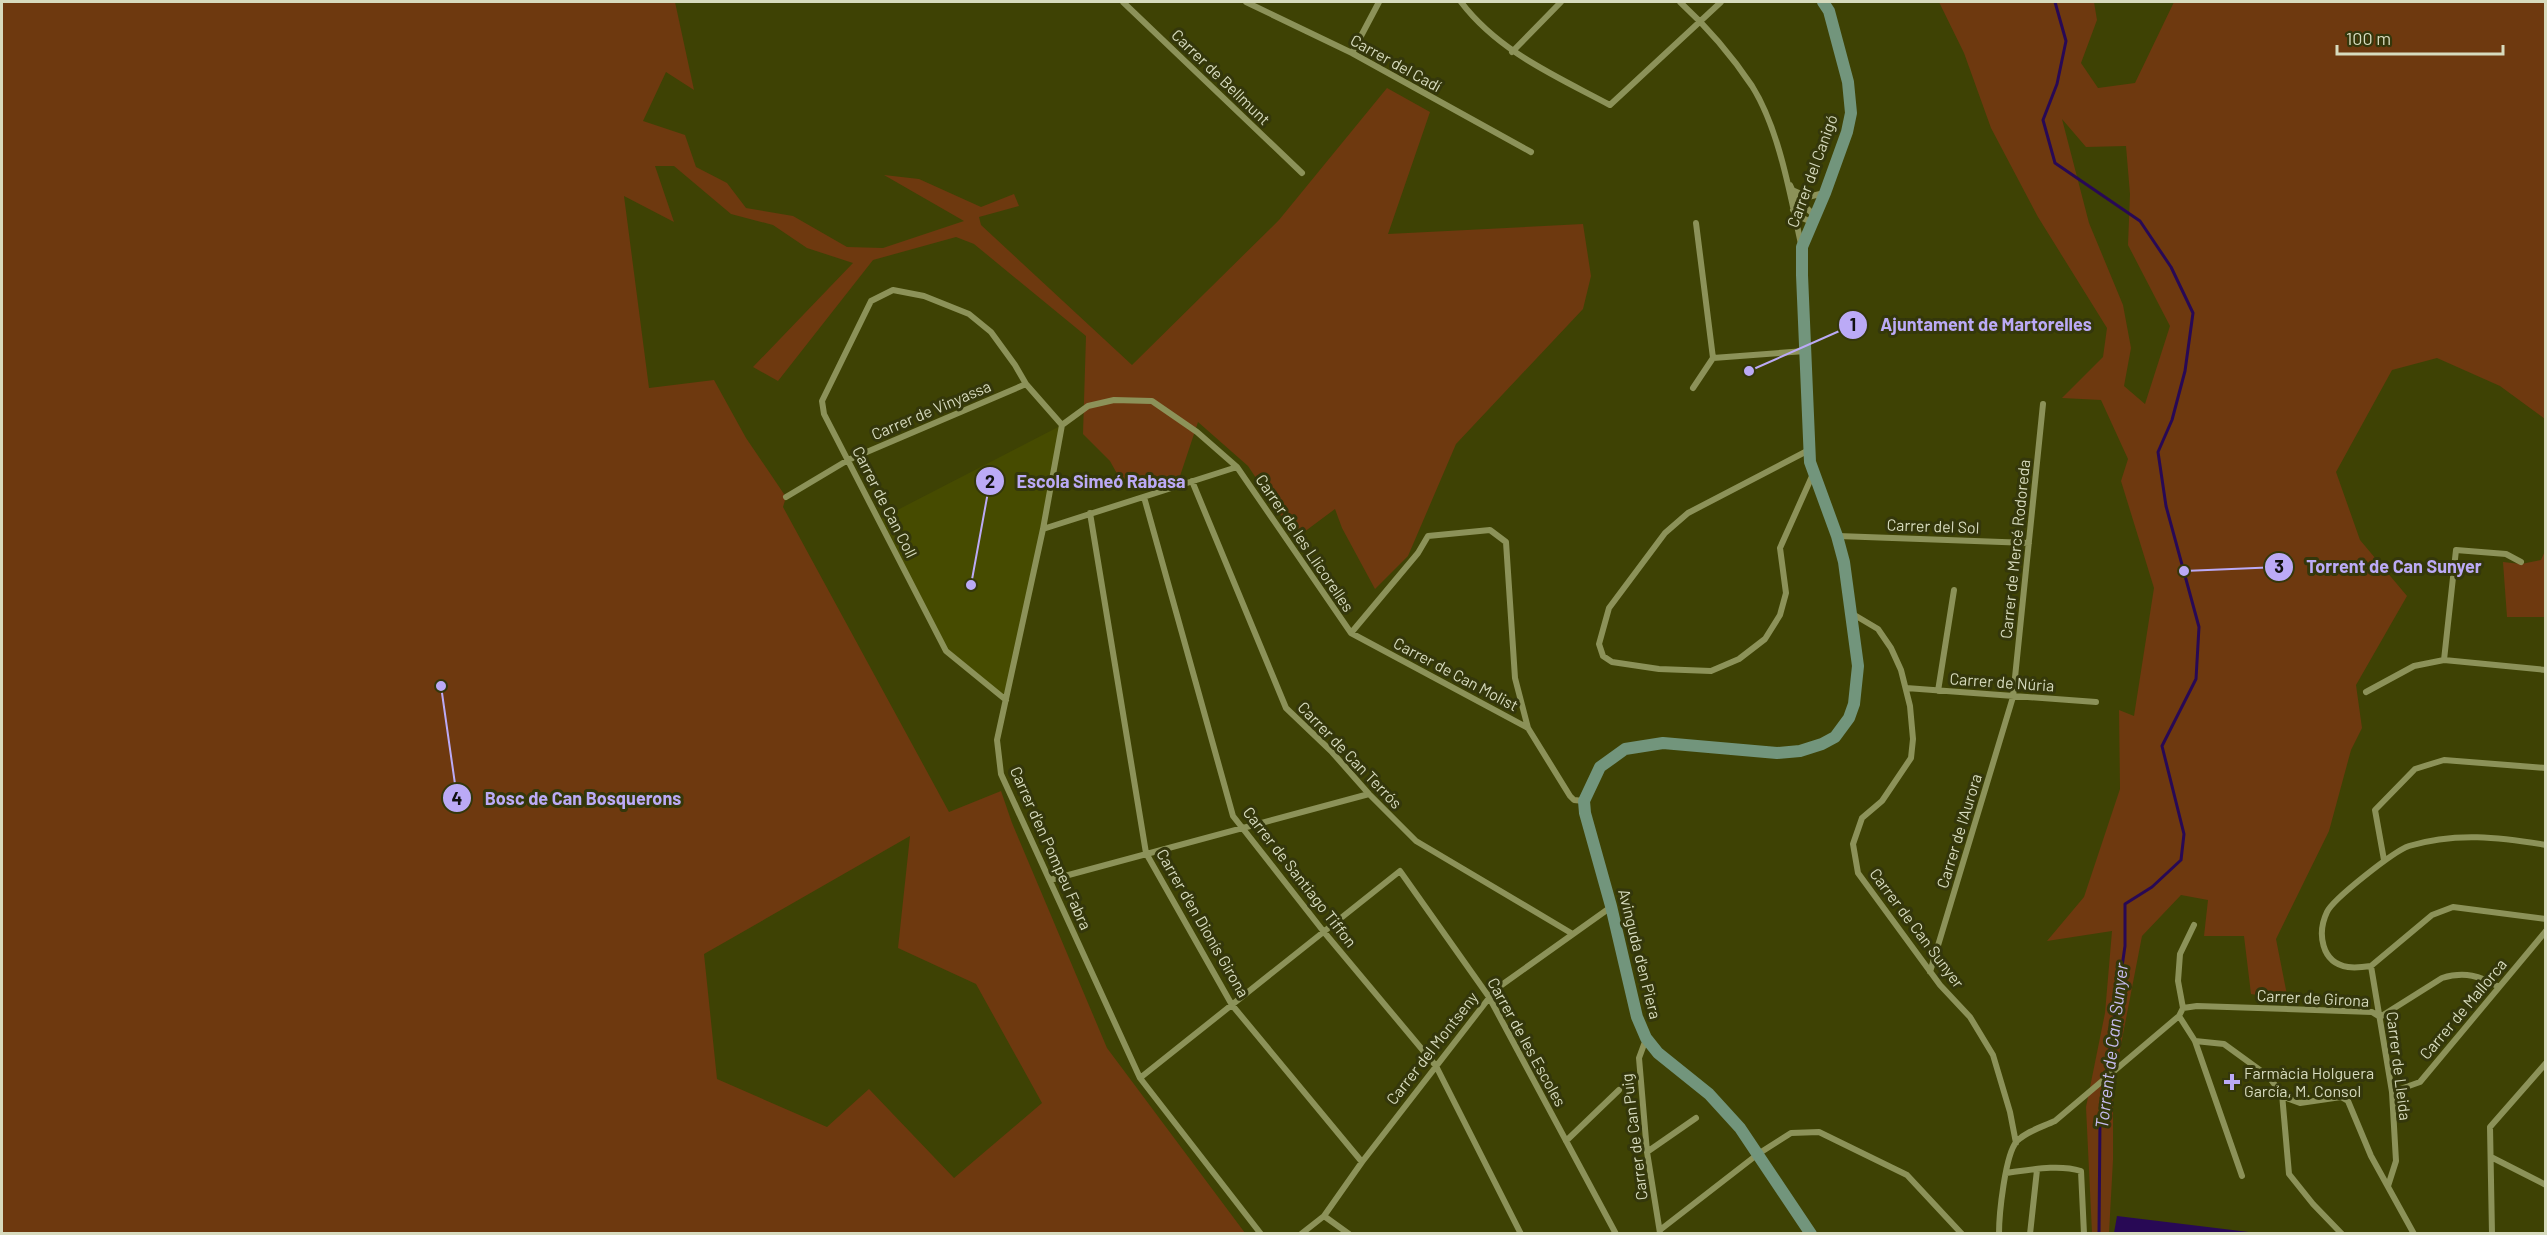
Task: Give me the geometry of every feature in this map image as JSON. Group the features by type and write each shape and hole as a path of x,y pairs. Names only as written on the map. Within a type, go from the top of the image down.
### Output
{"street":[{"name":"Carrer de Bellmunt","path":"1123,2 1302,173"},
{"name":"Carrer del Cadí","path":"1246,2 1353,53 1531,152"},
{"path":"1353,53 1379,2"},
{"path":"1461,2 1471,15 1512,52 1610,105 1721,2"},
{"path":"1512,52 1561,2"},
{"path":"1584,801 1600,767 1625,748 1663,743 1777,753 1800,751 1835,737 1849,718 1854,704 1858,666 1844,562 1837,536 1809,462 1802,247 1784,174 1772,128 1752,86 1701,22 1680,2"},
{"name":"Carrer del Canigó","path":"1802,247 1825,193 1847,132 1851,113 1848,82 1829,11 1824,2"},
{"path":"1784,174 1796,198 1814,219"},
{"path":"1792,190 1808,197 1825,193"},
{"path":"1792,209 1802,218 1814,219"},
{"path":"1693,388 1713,358 1696,223"},
{"name":"Carrer de Can Coll","path":"1006,700 946,651 824,414 822,402 871,301 893,290 924,296 969,314 991,332 1026,384"},
{"path":"1713,358 1805,351"},
{"path":"1026,384 1062,425"},
{"name":"Carrer de Vinyassa","path":"786,497 848,460 1026,384"},
{"name":"Carrer de les Llicorelles","path":"1062,425 1088,406 1114,400 1152,401 1197,432 1237,467 1351,633"},
{"name":"Carrer de Mercé Rodoreda","path":"2013,697 2043,404"},
{"name":"Carrer d'en Pompeu Fabra","path":"1062,425 1043,528 997,740 1001,774 1140,1078 1261,1233"},
{"path":"1809,449 1688,513 1665,533 1609,608 1599,644 1603,656 1612,662 1659,669 1711,670 1739,658 1765,639 1780,615 1786,592 1780,548 1814,473"},
{"path":"1043,528 1237,467"},
{"name":"Carrer de Can Terrós","path":"1191,481 1286,708 1331,751 1369,794 1416,841 1571,933"},
{"name":"Carrer de Santiago Tiffon","path":"1143,496 1233,816 1324,932 1436,1066 1521,1233"},
{"name":"Carrer d'en Dionís Girona","path":"1090,513 1146,853 1232,1005 1362,1162"},
{"path":"1351,633 1418,553 1428,536 1490,530 1506,542 1515,678 1527,728"},
{"name":"Carrer del Sol","path":"1837,536 2029,543"},
{"path":"2444,660 2456,550 2506,554 2521,562"},
{"path":"1938,691 1954,590"},
{"name":"Carrer de Can Sunyer","path":"1851,613 1878,629 1891,648 1906,688 1913,739 1911,758 1882,801 1862,818 1853,844 1858,873 1930,972 1970,1017 1993,1056 2010,1112 2016,1143"},
{"name":"Carrer de Can Molist","path":"1351,633 1527,728 1570,796 1574,800 1584,801"},
{"path":"2366,692 2414,666 2444,660 2546,670"},
{"name":"Carrer de Núria","path":"1906,688 2096,702"},
{"name":"Carrer de l'Aurora","path":"1930,972 2013,697"},
{"path":"2384,860 2375,810 2415,769 2444,760 2546,768"},
{"path":"1050,880 1369,794"},
{"name":"Avinguda d'en Piera","path":"1584,801 1637,1017 1646,1038 1658,1053 1709,1094 1740,1128 1811,1233"},
{"path":"2546,845 2500,837 2451,837 2406,846 2384,860 2327,910 2321,934 2324,950 2336,963 2348,967 2371,966 2432,915 2453,907 2546,920"},
{"name":"Carrer de les Escoles","path":"1324,932 1400,871 1489,997 1616,1233"},
{"name":"Carrer del Montseny","path":"1301,1233 1324,1216 1362,1162 1496,988 1611,906"},
{"path":"1999,1233 2006,1173 2016,1143 2031,1132 2055,1121 2179,1016 2183,1008 2178,981 2180,954 2194,925"},
{"name":"Carrer de Mallorca","path":"2392,1092 2420,1082 2546,931"},
{"path":"1140,1078 1324,932"},
{"name":"Carrer de Lleida","path":"2371,966 2392,1092 2396,1161 2388,1186"},
{"name":"Carrer de Girona","path":"2183,1008 2197,1006 2372,1012 2380,1017 2442,978 2454,974 2466,973 2484,978 2499,987"},
{"path":"2179,1016 2195,1041 2242,1176"},
{"name":"Carrer de Can Puig","path":"1646,1038 1639,1058 1647,1152 1660,1232"},
{"path":"2195,1041 2224,1044 2268,1076 2282,1094 2300,1102 2341,1097 2348,1101 2372,1156 2414,1233"},
{"path":"2492,1233 2490,1127 2546,1063"},
{"path":"1566,1141 1619,1090"},
{"path":"2282,1094 2289,1174 2313,1204 2342,1233"},
{"path":"1647,1152 1696,1118"},
{"path":"1660,1232 1758,1154 1791,1133 1819,1132 1907,1174 1962,1233"},
{"path":"2491,1157 2546,1185"},
{"path":"2006,1173 2065,1166 2081,1172 2084,1233"},
{"path":"2030,1233 2037,1170"},
{"path":"1324,1216 1348,1233"}],"shaded area":[{"path":"2,2 675,2 694,90 666,72 643,121 685,135 696,167 727,183 746,208 793,216 847,247 883,248 964,221 884,175 919,179 981,207 1014,194 1019,206 979,217 981,225 1132,365 1279,220 1387,88 1430,112 1388,234 1583,224 1591,276 1583,309 1456,444 1408,556 1375,589 1342,528 1335,509 1296,538 1248,466 1198,422 1180,476 1126,490 1110,461 1083,434 1086,336 974,244 956,237 873,260 778,381 753,367 853,263 807,248 773,225 731,214 674,166 655,166 674,222 624,196 649,388 714,380 746,438 786,497 783,507 949,812 1001,791 1012,823 1107,1048 1245,1233 2,1234","holes":["910,836 898,948 976,984 1042,1103 954,1178 869,1089 827,1127 717,1079 704,954"]},
{"path":"1939,2 2094,2 2097,20 2081,63 2098,88 2135,83 2174,2 2545,2 2545,419 2500,386 2437,358 2392,370 2336,472 2360,540 2407,596 2356,685 2362,728 2351,750 2329,831 2276,939 2288,1000 2251,994 2244,936 2204,936 2208,900 2181,895 2142,936 2113,1086 2113,1160 2109,1233 2092,1233 2086,1107 2105,1013 2112,931 2047,941 2084,897 2120,789 2119,710 2134,716 2154,588 2121,481 2128,459 2101,400 2062,398 2103,357 2107,328 2038,217 1991,128 1964,53","holes":["2062,119 2086,147 2126,146 2130,194 2128,245 2170,326 2145,404 2124,386 2131,348 2123,305 2089,223"]},
{"path":"1062,425 1006,700 946,651 878,520"},
{"path":"2545,551 2545,617 2507,617 2503,562 2521,564 2541,560"},
{"path":"2117,1216 2257,1233 2114,1233"}],"waterway":[{"name":"Torrent de Can Sunyer","path":"2055,2 2066,41 2057,84 2043,120 2055,163 2140,221 2171,267 2193,313 2185,371 2172,420 2158,452 2166,506 2199,627 2196,679 2162,746 2184,834 2181,860 2152,887 2125,904 2125,946 2100,1118 2099,1234"}],"place":[{"name":"Ajuntament de Martorelles","path":"1749,371"},
{"name":"Torrent de Can Sunyer","path":"2184,571"},
{"name":"Escola Simeó Rabasa","path":"971,585"},
{"name":"Bosc de Can Bosquerons","path":"441,686"},
{"name":"Farmàcia Holguera García, M. Consol","path":"2232,1082"}]}
